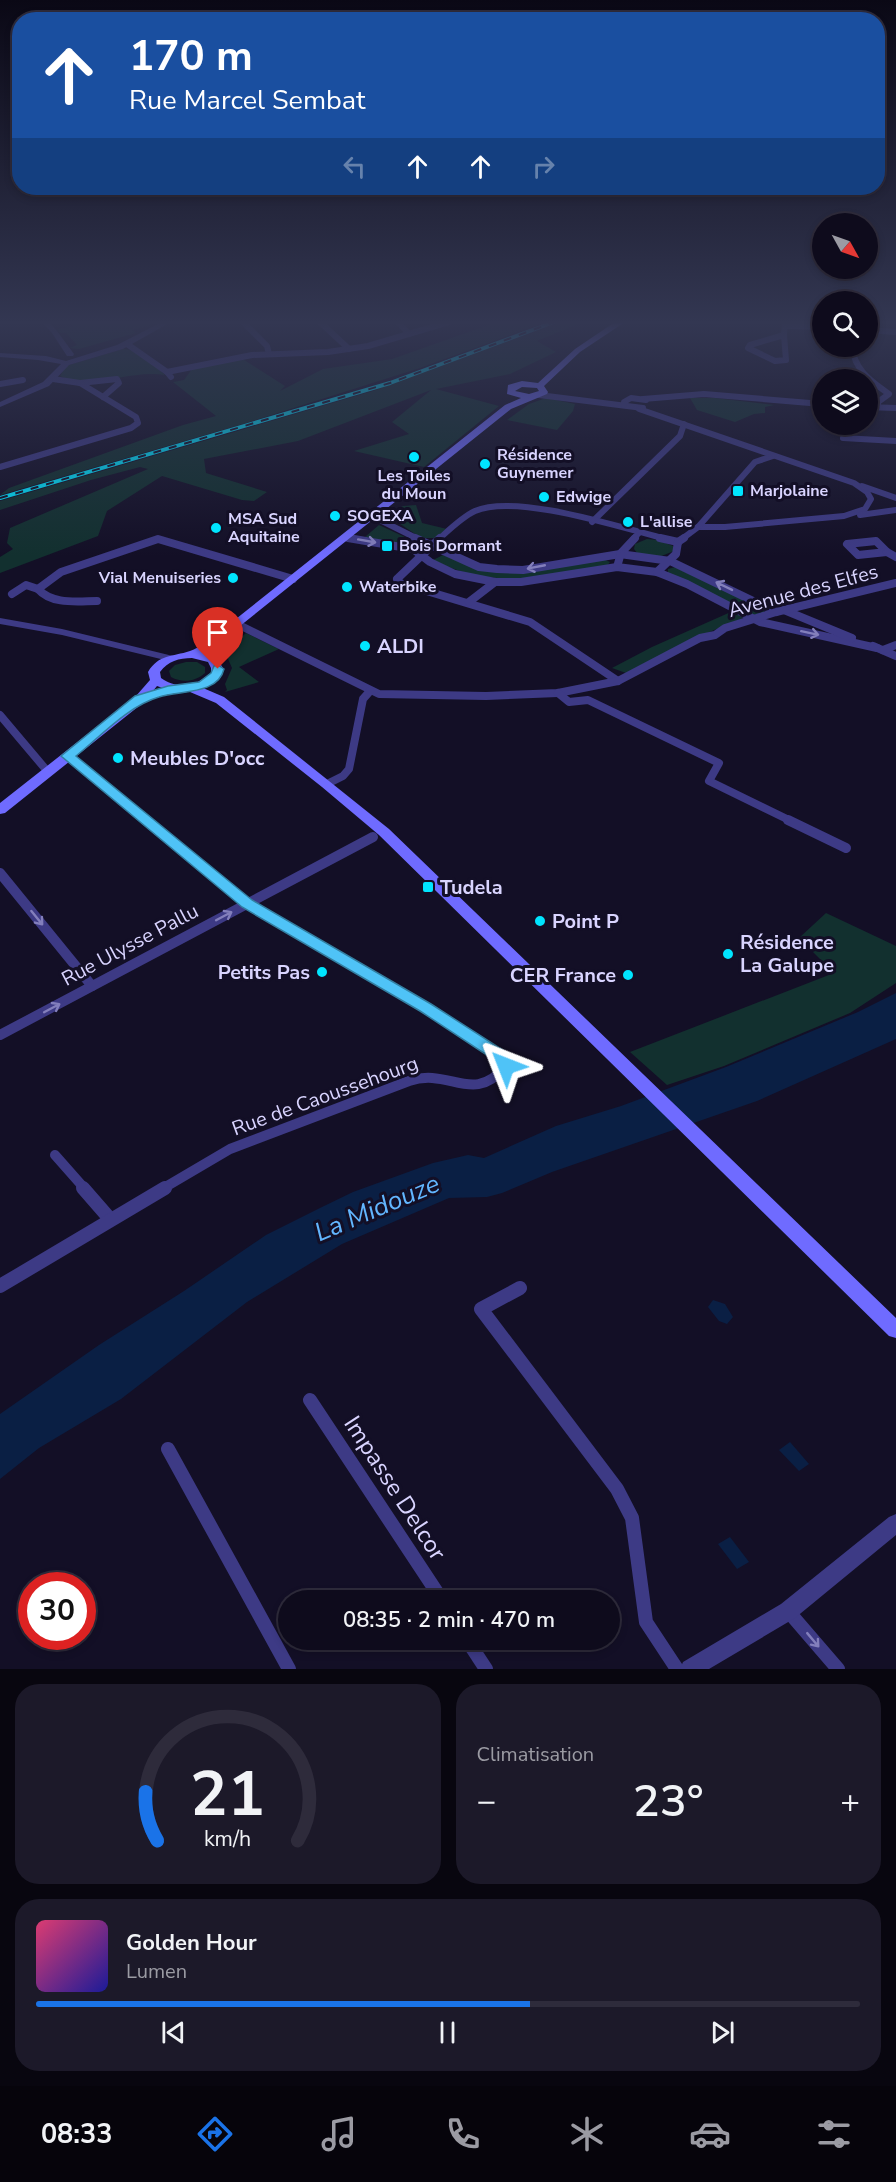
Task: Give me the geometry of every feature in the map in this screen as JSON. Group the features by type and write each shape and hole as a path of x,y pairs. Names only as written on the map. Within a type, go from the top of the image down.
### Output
{"main road":[{"path":"508,407 512,400"},
{"path":"0,810 140,699 169,658 192,654 237,624 508,407 522,400"},
{"path":"209,658 212,650 226,632"},
{"path":"156,674 165,686 176,688 192,688 210,681 217,674 218,669 209,658 192,654"},
{"path":"210,681 218,699"},
{"path":"140,699 176,688"},
{"path":"192,688 218,699 327,784 384,832 896,1330"}],"street":[{"path":"0,467 131,428 138,423 136,417 108,400"},
{"path":"587,400 648,405 699,430 896,498"},
{"path":"625,403 639,409 658,400"},
{"path":"773,400 812,403"},
{"path":"878,407 896,408"},
{"path":"680,436 684,424"},
{"path":"592,522 680,436 699,430"},
{"path":"843,438 896,441"},
{"path":"755,462 757,450"},
{"path":"657,573 676,554 678,542 698,527 755,462 773,456"},
{"path":"844,516 862,511 871,502 867,492 854,483"},
{"path":"618,681 530,622 397,579 468,514 495,506 524,507 678,542"},
{"path":"698,527 725,527 896,510"},
{"path":"372,516 478,567 510,570 620,554 670,561 780,611 896,656"},
{"path":"617,567 616,560 639,533"},
{"path":"345,537 412,549 430,562 456,574 495,582 521,582 617,567 657,573 687,584 754,619 880,649 896,645"},
{"path":"38,589 61,572 158,539 293,579"},
{"path":"886,552 858,555 847,544 874,541 886,552 896,556"},
{"path":"469,602 495,582"},
{"name":"Avenue des Elfes","path":"558,693 618,681 700,638 715,635 722,629 780,611 896,583"},
{"path":"12,594 26,585 38,589 40,594 52,599 97,601"},
{"path":"0,621 62,632 169,658"},
{"path":"237,624 370,691 394,696 558,693 569,702 588,700 719,763 709,781 846,848"},
{"path":"127,649 156,674"},
{"path":"327,784 343,776 349,770 363,699 370,691"},
{"path":"0,715 48,772"},
{"path":"68,756 247,904"},
{"name":"Rue Ulysse Pallu","path":"0,1035 373,837"},
{"path":"0,873 92,986"},
{"name":"Rue de Caoussehourg","path":"110,1219 231,1149 426,1076 478,1087 498,1077 506,1066 503,1058 426,1008 247,904"},
{"path":"0,1286 110,1219 55,1155"},
{"path":"520,1288 481,1310 617,1489 632,1518 646,1622 677,1669"},
{"name":"Impasse Delcor","path":"310,1400 435,1590"},
{"path":"168,1449 289,1669"},
{"path":"690,1669 788,1611 896,1523"},
{"path":"788,1611 838,1669"},
{"path":"474,1650 486,1669"}],"green space":[{"path":"196,400 319,400 0,495 9,488 183,425 216,416"},
{"path":"343,400 405,400 298,441 204,459 206,473 267,492 254,501 242,500 162,476 107,511 98,536 0,573 0,557 13,549 7,543 10,528 148,469 140,467 91,480 0,510 0,501"},
{"path":"419,400 476,400 499,406 424,467 354,451 409,434 392,422"},
{"path":"541,400 555,400 575,404 573,411 557,430 507,420 529,404"},
{"path":"691,400 731,400 774,405 765,407 765,413 754,414 735,422 697,410"},
{"path":"416,505 422,523 447,529 435,538 421,538 390,517 390,513 403,506"},
{"path":"379,525 422,545 413,547 365,537"},
{"path":"647,539 658,540 673,546 674,551 659,557 638,554 634,549 635,544"},
{"path":"443,555 486,570 603,559 610,562 607,566 562,574 498,578 476,575 433,560"},
{"path":"675,567 764,610 764,614 752,615 668,573 668,569"},
{"path":"733,611 743,618 688,641 626,673 612,668 652,647"},
{"path":"246,633 279,649 239,667 259,682 225,692 227,690 225,684 232,668 225,652"},
{"path":"197,662 205,667 205,673 188,681 171,677 169,671 175,665"},
{"path":"826,913 896,946 896,983 850,1013 724,1066 667,1085 630,1052 834,973 799,938"}],"water":[{"name":"La Midouze","path":"896,993 896,1039 757,1101 552,1172 502,1193 487,1197 449,1198 342,1244 247,1302 121,1399 39,1448 0,1479 0,1414 99,1345 266,1235 353,1192 433,1163 468,1155 484,1158 556,1126 621,1106 726,1067 858,1012"},
{"path":"713,1300 725,1304 733,1317 727,1324 719,1321 708,1307"},
{"path":"790,1442 809,1464 799,1471 779,1450"},
{"path":"730,1537 749,1562 737,1569 718,1544"}],"railway":[{"path":"0,498 333,400"}],"place":[{"name":"Les Toiles du Moun","path":"414,457"},
{"name":"Résidence Guynemer","path":"485,464"},
{"name":"Marjolaine","path":"738,491"},
{"name":"Edwige","path":"544,497"},
{"name":"SOGEXA","path":"335,516"},
{"name":"L'allise","path":"628,522"},
{"name":"MSA Sud Aquitaine","path":"216,528"},
{"name":"Bois Dormant","path":"387,546"},
{"name":"Vial Menuiseries","path":"233,578"},
{"name":"Waterbike","path":"347,587"},
{"name":"ALDI","path":"365,646"},
{"name":"Meubles D'occ","path":"118,758"},
{"name":"Tudela","path":"428,887"},
{"name":"Point P","path":"540,921"},
{"name":"Résidence La Galupe","path":"728,954"},
{"name":"Petits Pas","path":"322,972"},
{"name":"CER France","path":"628,975"}],"route":[{"path":"218,669 217,674 210,681 202,685 176,688 140,699 68,756 247,904 426,1008 503,1058 506,1066"}]}
